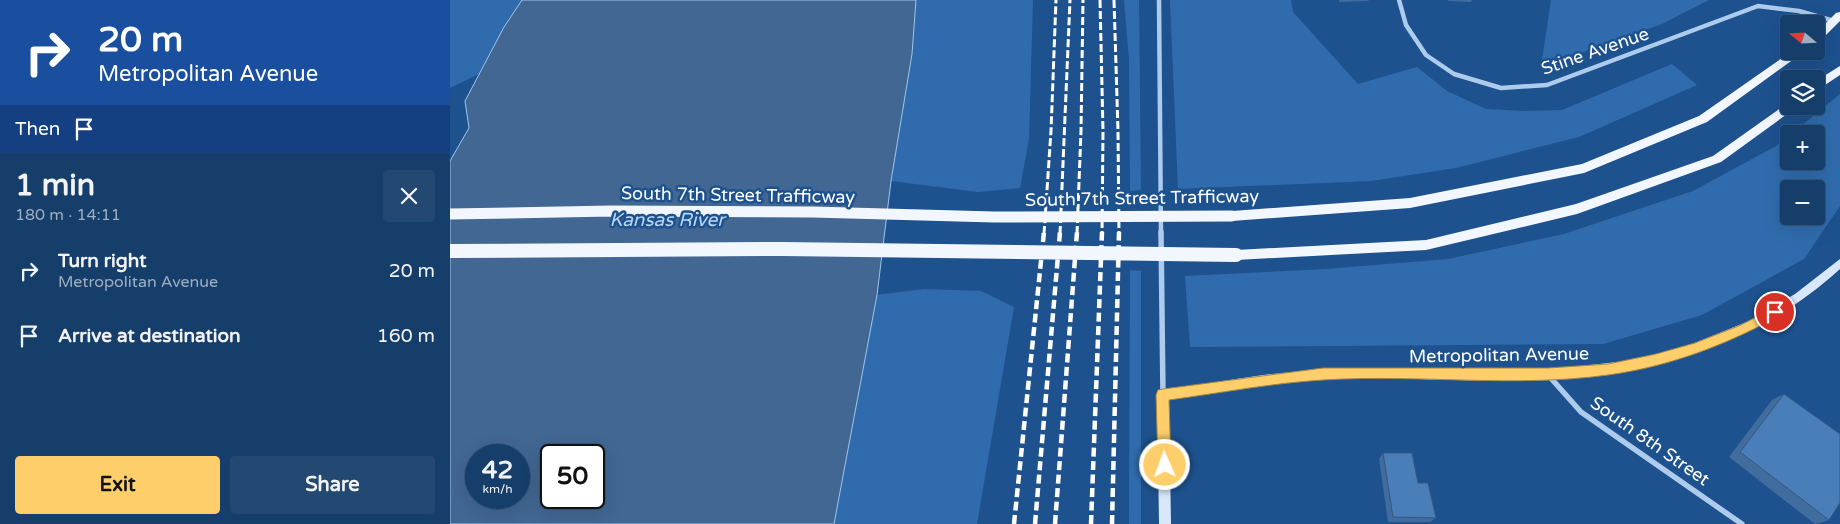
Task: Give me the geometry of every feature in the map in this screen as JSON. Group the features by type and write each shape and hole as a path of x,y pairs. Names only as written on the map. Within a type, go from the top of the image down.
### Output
{"main road":[{"path":"1825,31 1838,20"},
{"name":"South 7th Street Trafficway","path":"450,214 611,211 813,212 994,217 1232,216 1410,203 1584,168 1703,119 1787,60"},
{"path":"1825,81 1840,70"},
{"path":"450,251 782,249 1236,255 1426,245 1577,209 1717,159 1780,113"},
{"name":"Metropolitan Avenue","path":"1163,395 1323,374 1548,374 1608,369 1656,360 1696,348 1745,329 1790,304 1819,284 1840,263"},
{"path":"1163,395 1165,524"}],"street":[{"path":"1159,0 1163,395"},
{"name":"Stine Avenue","path":"1399,0 1406,25 1426,55 1454,74 1501,88 1547,85 1758,6 1799,10 1838,20"},
{"name":"South 8th Street","path":"1548,374 1581,412 1742,524"}],"shaded area":[{"path":"450,0 522,0 504,27 479,74 450,88"},
{"path":"916,0 1033,0 1029,139 1020,188 978,192 891,181 912,54"},
{"path":"1124,0 1139,0 1141,190 1130,191 1129,59"},
{"path":"1170,0 1291,0 1293,12 1358,84 1417,67 1447,91 1486,109 1562,110 1672,64 1697,85 1579,137 1456,168 1371,181 1178,189"},
{"path":"1551,0 1709,0 1662,24 1541,67"},
{"path":"1840,94 1840,206 1804,259 1702,315 1603,344 1190,347 1185,276 1326,269 1448,259 1564,234 1693,191 1780,143 1780,170 1825,170 1825,125 1802,125 1814,115 1825,115 1825,106"},
{"path":"1130,270 1141,271 1141,524 1129,524"},
{"path":"924,289 981,291 1014,307 977,524 834,524 877,295"}],"water":[{"name":"Kansas River","path":"522,0 916,0 912,54 891,181 877,295 834,524 450,524 450,161 469,128 465,101 504,27"}],"building":[{"path":"1784,394 1840,434 1840,503 1829,520 1740,452"},
{"path":"1383,453 1412,453 1418,483 1428,483 1436,518 1393,517"}],"railway":[{"path":"1044,234 1051,131 1056,0"},
{"path":"1060,234 1070,0"},
{"path":"1077,234 1083,0"},
{"path":"1100,0 1103,131 1102,234"},
{"path":"1114,0 1119,233"},
{"path":"1014,524 1044,232"},
{"path":"1035,524 1060,232"},
{"path":"1055,524 1077,232"},
{"path":"1091,524 1102,232"},
{"path":"1112,524 1119,233"}],"route":[{"path":"1165,465 1163,395 1265,380 1323,374 1548,374 1608,369 1656,360 1696,348 1745,329 1775,312"}]}
